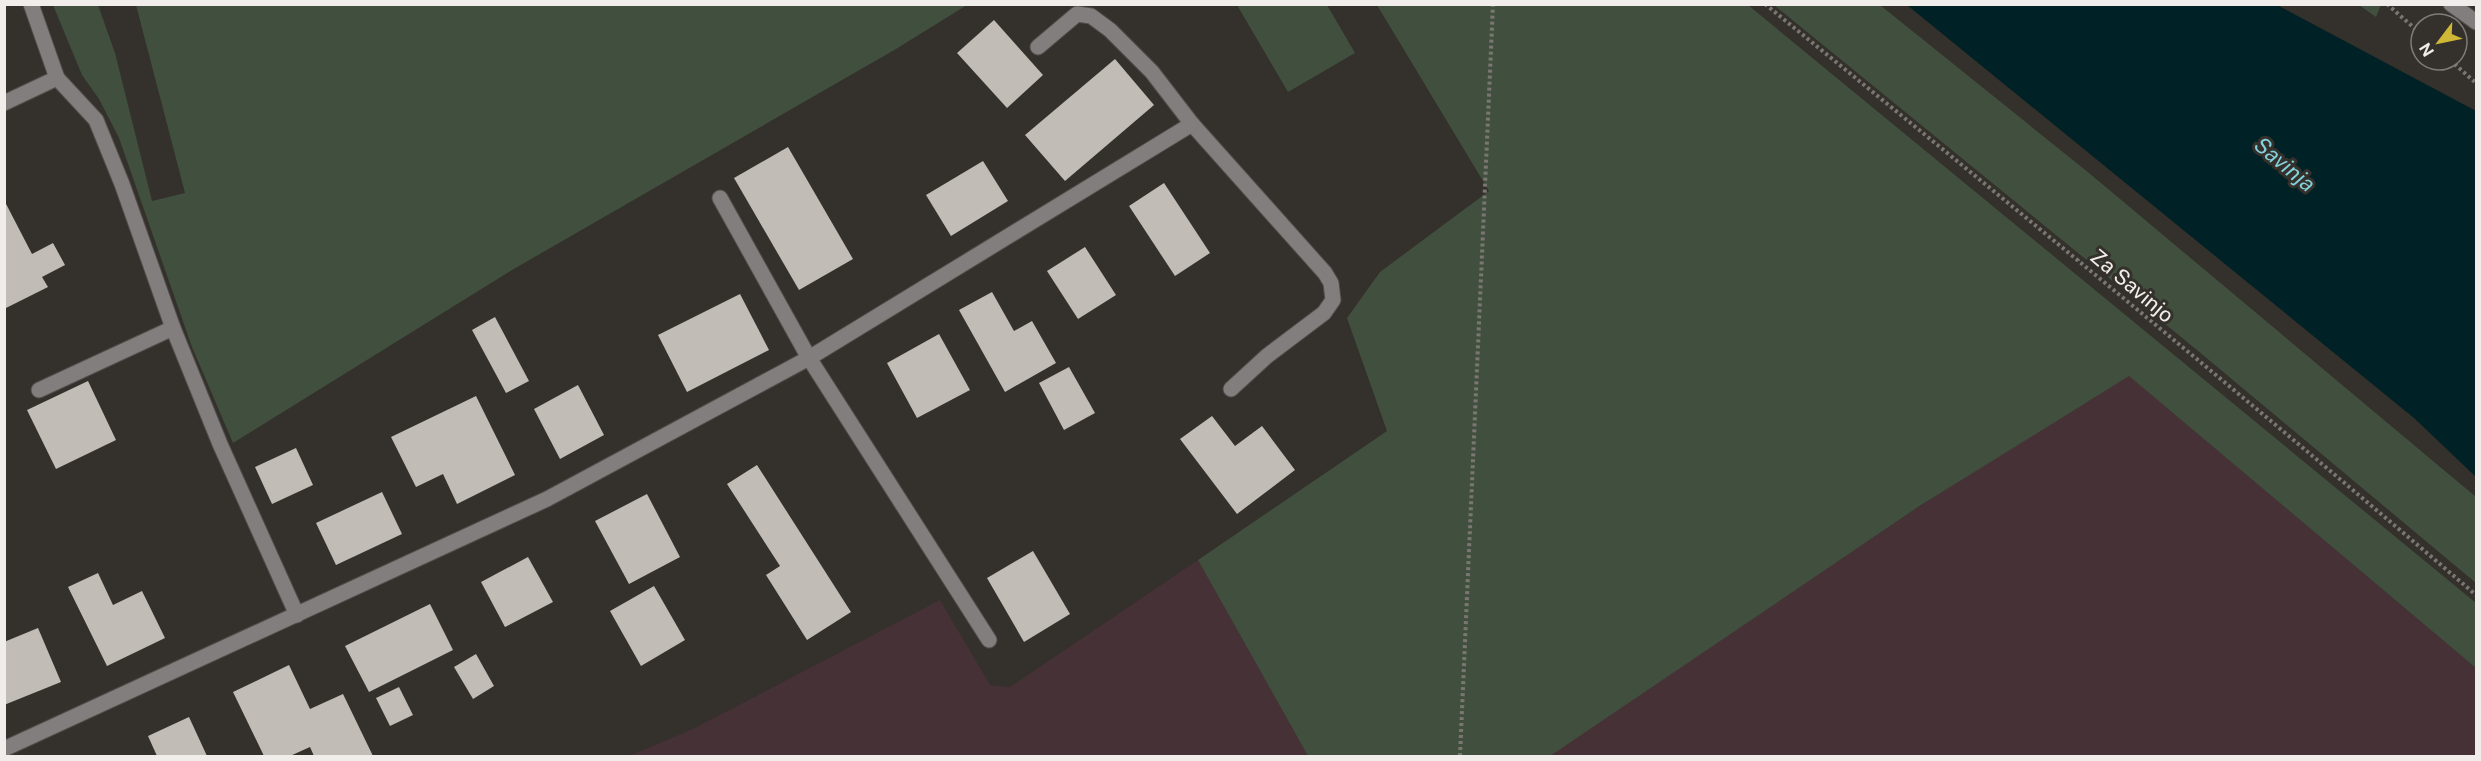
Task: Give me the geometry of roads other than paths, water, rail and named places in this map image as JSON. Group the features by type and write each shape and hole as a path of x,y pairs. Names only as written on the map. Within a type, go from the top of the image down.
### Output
{"street":[{"path":"31,4 57,78 96,120 122,184 172,328 220,444 297,615"},
{"path":"2451,4 2476,22"},
{"path":"1038,47 1077,14 1091,16 1110,30 1152,72 1192,124 1325,273 1331,283 1333,300 1324,313 1267,356 1231,388"},
{"path":"4,103 57,78"},
{"path":"4,748 547,500 809,358 1192,124"},
{"path":"720,198 809,358 989,640"},
{"path":"39,390 172,328"}],"water":[{"name":"Savinja","path":"1907,5 2277,5 2476,111 2476,477 2414,418"}]}
